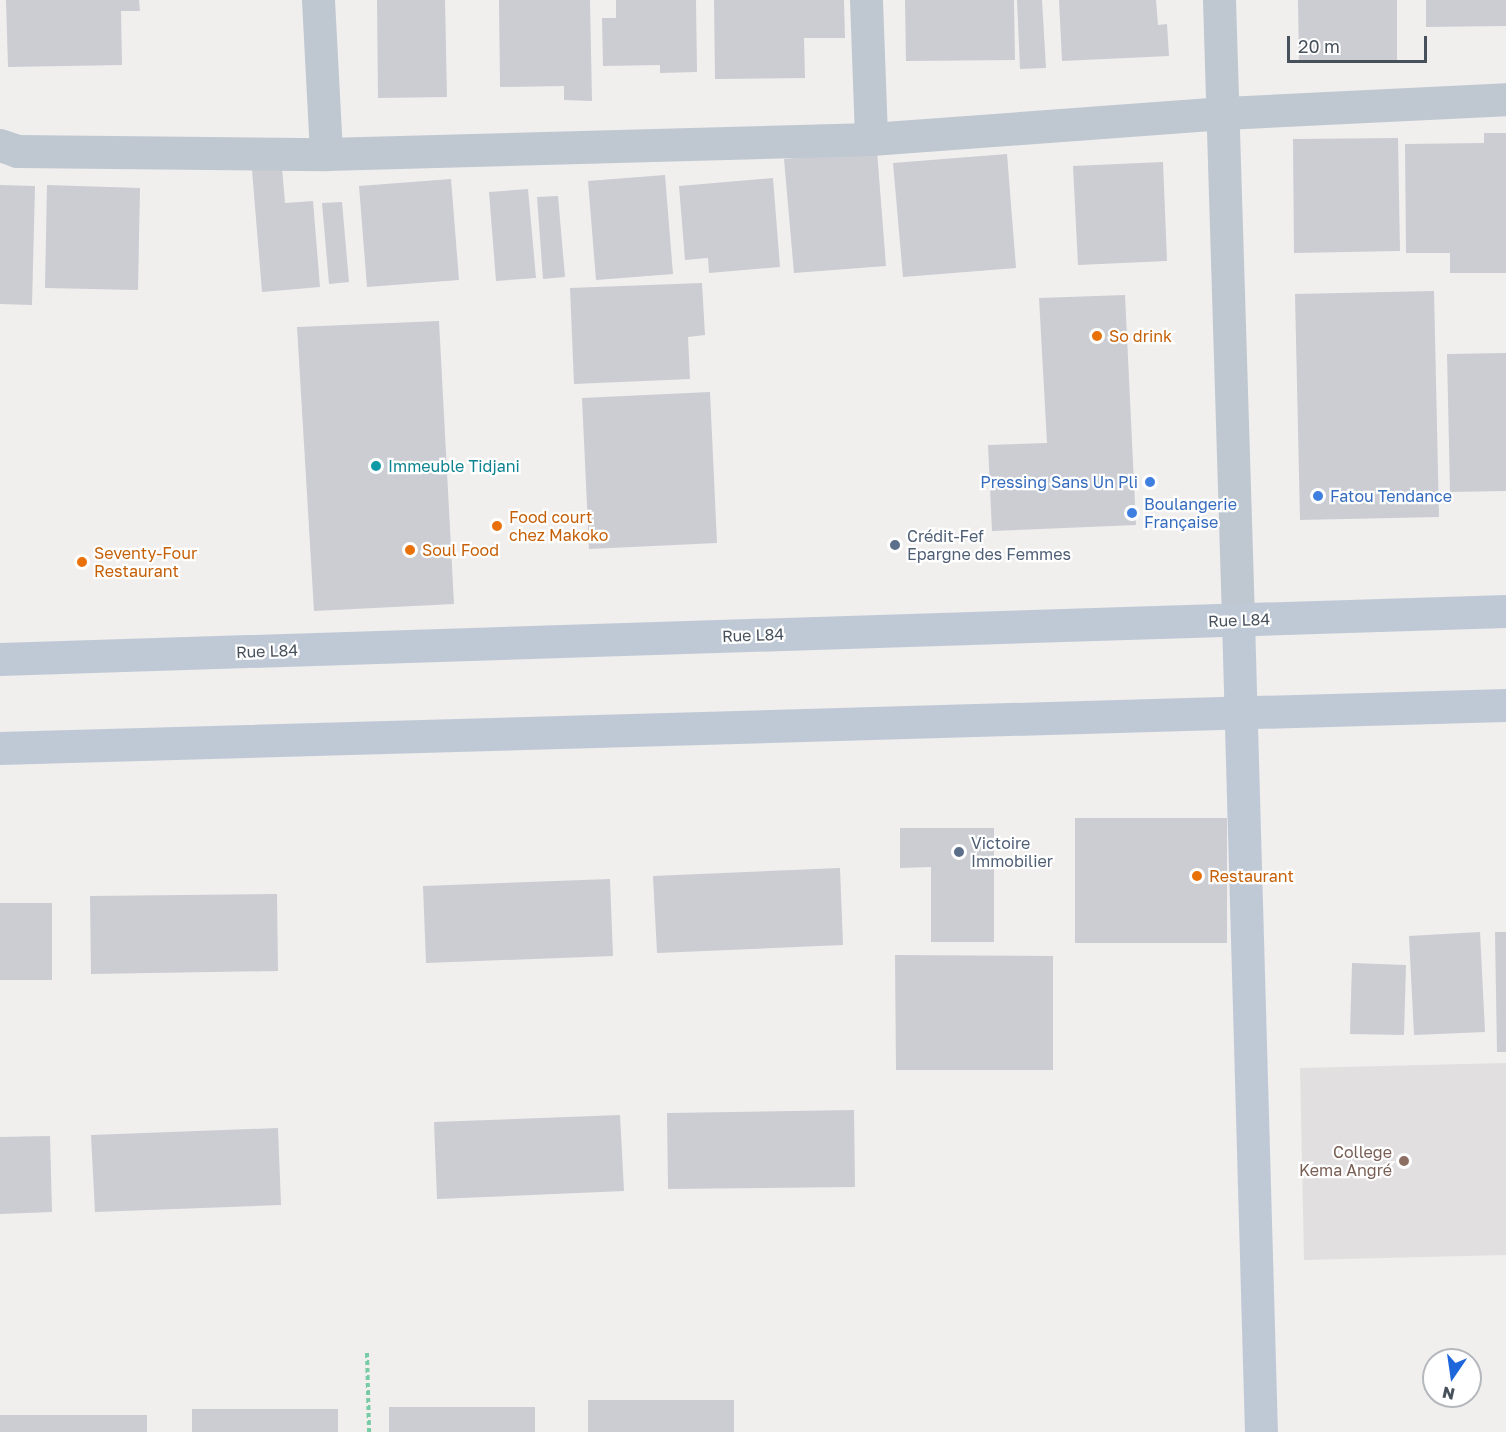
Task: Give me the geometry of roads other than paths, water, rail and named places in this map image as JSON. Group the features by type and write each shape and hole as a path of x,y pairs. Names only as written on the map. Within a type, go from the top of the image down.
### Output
{"main road":[{"name":"Rue L84","path":"0,659 1506,611"},
{"path":"1238,620 1261,1432"},
{"path":"0,748 1506,705"}],"street":[{"path":"318,0 326,154"},
{"path":"866,0 871,139"},
{"path":"1219,0 1224,113 1226,302 1238,620"},
{"path":"0,145 17,151 326,154 871,139 1224,113 1506,99"}],"place":[{"name":"So drink","path":"1097,336"},
{"name":"Immeuble Tidjani","path":"376,466"},
{"name":"Pressing Sans Un Pli","path":"1150,482"},
{"name":"Fatou Tendance","path":"1318,496"},
{"name":"Boulangerie Française","path":"1132,513"},
{"name":"Food court chez Makoko","path":"497,526"},
{"name":"Crédit-Fef Epargne des Femmes","path":"895,545"},
{"name":"Soul Food","path":"410,550"},
{"name":"Seventy-Four Restaurant","path":"82,562"},
{"name":"Victoire Immobilier","path":"959,852"},
{"name":"Restaurant","path":"1197,876"},
{"name":"College Kema Angré","path":"1404,1161"}]}
